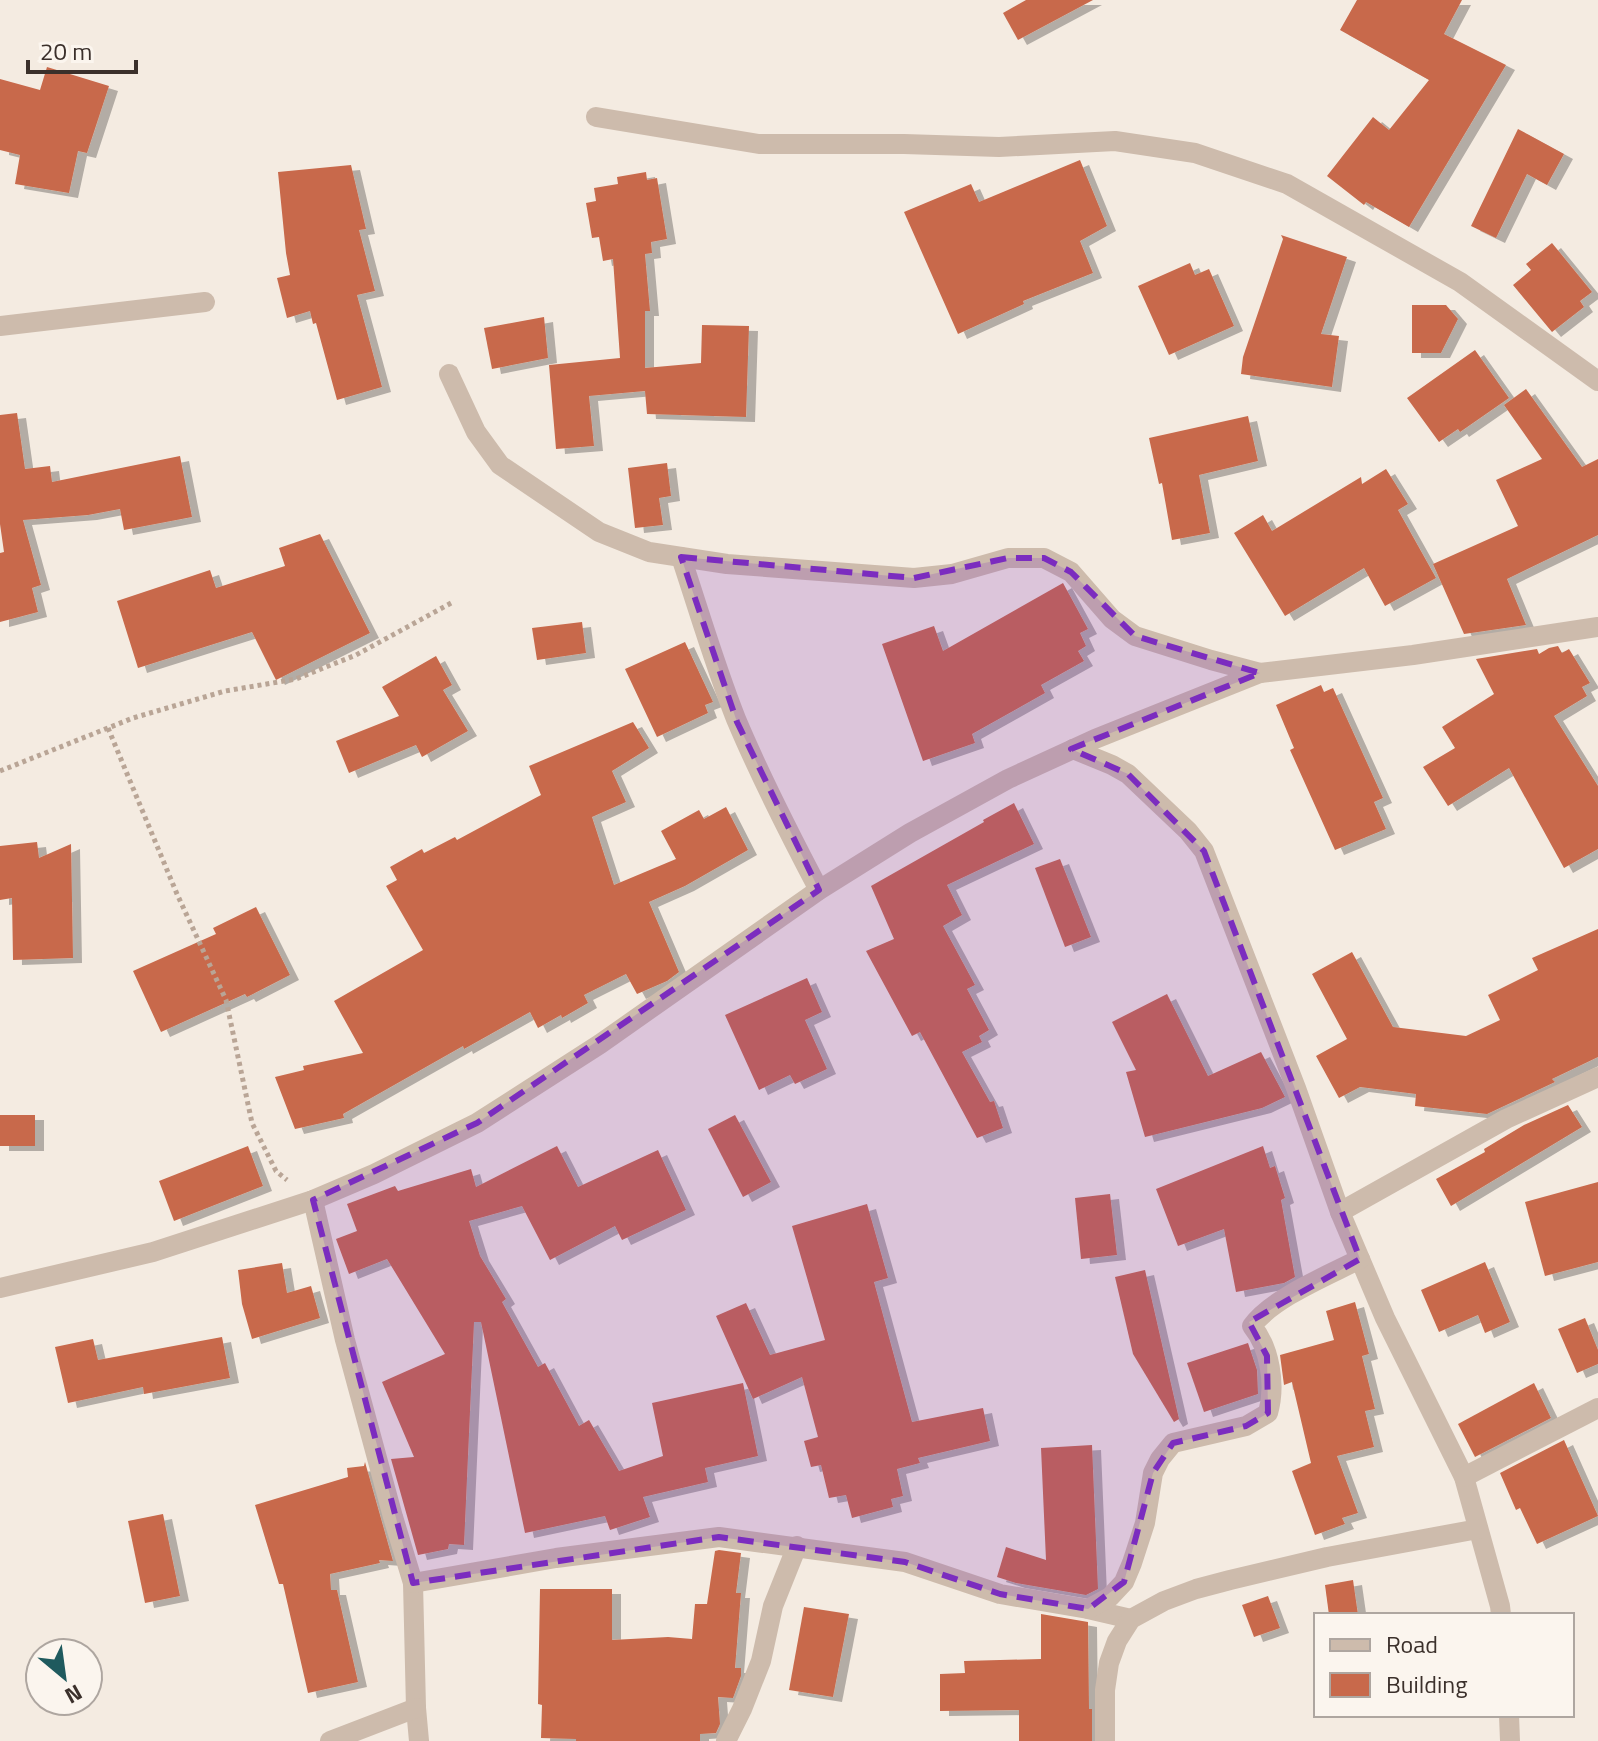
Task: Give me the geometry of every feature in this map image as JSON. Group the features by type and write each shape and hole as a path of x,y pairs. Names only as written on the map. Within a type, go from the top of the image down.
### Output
{"street":[{"path":"596,117 759,144 999,147 1115,141 1195,153 1287,184 1447,274 1598,381"},
{"path":"0,326 205,302"},
{"path":"449,374 476,432 500,465 599,532 649,552 727,564 914,578 952,574 1008,558 1044,558 1071,572 1112,619 1135,636 1260,673"},
{"path":"681,557 737,722 819,890"},
{"path":"0,1288 153,1252 313,1200 477,1123 600,1044 819,890 938,817 1008,779 1073,749 1260,673 1413,655 1598,627"},
{"path":"1073,749 1128,774 1188,831 1204,851 1296,1088 1340,1212 1385,1318 1464,1477 1501,1613"},
{"path":"1340,1212 1506,1119 1598,1077"},
{"path":"313,1200 345,1340 413,1583 419,1741"},
{"path":"1088,1609 1110,1597 1124,1582 1145,1523 1153,1473 1173,1443 1246,1426 1268,1413 1272,1387 1267,1356 1261,1336 1252,1326 1260,1315 1360,1259"},
{"path":"1464,1477 1598,1408"},
{"path":"1105,1741 1105,1690 1109,1663 1117,1641 1131,1619 1164,1601 1230,1580 1327,1557 1478,1529"},
{"path":"413,1583 556,1558 719,1537 905,1562 1000,1594 1131,1619"},
{"path":"726,1741 761,1661 773,1606 797,1546"},
{"path":"330,1741 416,1708"},
{"path":"1509,1717 1510,1741"}],"path":[{"path":"0,771 133,718 225,691 296,679 356,655 453,602"},
{"path":"108,728 177,894 226,1000 252,1123 276,1171 313,1200"}],"highlighted area":[{"path":"681,557 914,578 1008,558 1044,558 1071,572 1135,636 1260,673 1071,749 1128,774 1204,851 1360,1259 1249,1322 1267,1356 1268,1413 1246,1426 1173,1443 1153,1473 1124,1582 1088,1609 1000,1594 905,1562 719,1537 413,1583 313,1200 477,1123 819,890 737,722"}],"building":[{"path":"1026,0 1093,0 1018,40 1003,13"},
{"path":"1357,0 1462,0 1444,34 1506,65 1409,227 1366,202 1364,205 1327,176 1373,117 1389,130 1429,80 1340,30"},
{"path":"47,67 109,86 87,153 78,151 69,193 15,184 20,155 0,150 0,79 40,90"},
{"path":"1518,129 1564,154 1547,185 1527,174 1496,238 1471,226"},
{"path":"1080,160 1107,226 1080,241 1093,273 1023,301 1024,304 958,334 904,212 971,184 979,202"},
{"path":"351,165 366,229 359,230 375,291 357,295 382,387 337,400 310,311 287,318 277,278 290,275 278,172"},
{"path":"646,172 647,180 657,178 667,239 651,242 652,253 645,254 650,311 645,311 645,368 701,363 702,325 749,326 746,417 647,414 645,391 589,396 594,446 556,449 549,365 620,358 613,259 603,261 599,237 592,238 586,203 596,201 594,188 618,184 617,177"},
{"path":"1281,235 1347,257 1321,334 1339,336 1332,387 1241,374 1243,357 1283,239"},
{"path":"1552,243 1592,292 1580,301 1584,307 1552,332 1513,285 1531,270 1526,264"},
{"path":"1190,263 1195,275 1209,269 1234,326 1169,355 1138,286"},
{"path":"1412,305 1446,305 1458,319 1441,353 1412,353"},
{"path":"544,317 548,358 492,369 484,328"},
{"path":"1475,350 1509,398 1460,432 1458,429 1439,442 1407,398"},
{"path":"1526,389 1582,467 1598,459 1598,535 1507,579 1526,625 1464,634 1433,564 1518,526 1496,480 1542,459 1504,405"},
{"path":"17,413 25,469 50,466 52,482 180,456 192,517 124,530 120,509 23,520 41,585 32,588 38,612 0,622 0,553 4,552 0,524 0,415"},
{"path":"1248,416 1258,461 1199,475 1210,533 1172,540 1162,483 1159,484 1149,438"},
{"path":"667,463 671,496 659,498 663,525 635,528 628,468"},
{"path":"1386,469 1408,504 1398,510 1436,578 1385,606 1364,568 1285,616 1234,533 1263,515 1272,531 1361,477 1362,484"},
{"path":"320,534 370,633 276,680 252,632 138,668 117,601 210,570 216,588 285,566 279,548"},
{"path":"1063,583 1088,629 1080,633 1086,646 1078,651 1084,661 1041,685 1045,693 972,734 975,743 923,761 882,644 934,626 943,651"},
{"path":"582,622 586,653 537,660 532,628"},
{"path":"685,642 713,702 705,705 708,713 657,737 625,669"},
{"path":"1558,646 1562,653 1569,649 1590,683 1582,687 1587,696 1554,716 1598,786 1598,849 1564,868 1509,768 1448,806 1423,767 1455,748 1442,727 1494,694 1476,659 1537,649 1539,654"},
{"path":"436,656 452,685 443,690 468,731 422,757 416,745 349,773 336,741 399,716 382,687"},
{"path":"1321,685 1324,692 1333,688 1383,798 1374,802 1386,829 1335,850 1290,750 1294,748 1276,705"},
{"path":"633,722 649,748 612,771 626,802 592,817 614,885 676,859 661,831 699,810 704,819 726,807 748,850 685,886 649,902 679,972 667,981 637,994 626,974 584,995 588,1003 538,1028 530,1012 343,1114 344,1118 295,1129 275,1077 304,1070 303,1066 363,1053 334,1001 423,950 386,886 397,880 390,867 422,849 424,853 455,837 457,840 541,795 529,766"},
{"path":"1014,803 1034,844 947,885 962,915 943,926 975,985 967,989 989,1030 979,1036 982,1042 962,1052 990,1102 994,1101 1003,1128 977,1138 920,1032 912,1036 866,951 894,939 871,886"},
{"path":"37,842 39,858 71,844 73,958 13,960 12,898 0,900 0,846"},
{"path":"1060,859 1091,937 1065,947 1035,868"},
{"path":"256,907 290,975 247,997 245,994 161,1032 133,971 216,934 213,928"},
{"path":"1598,929 1598,1057 1552,1079 1555,1082 1487,1114 1415,1106 1416,1094 1360,1087 1339,1098 1316,1056 1347,1039 1312,974 1352,952 1393,1027 1466,1036 1500,1020 1488,995 1538,970 1532,958"},
{"path":"807,978 822,1012 805,1020 827,1069 795,1084 790,1075 759,1090 725,1015"},
{"path":"1167,994 1208,1076 1261,1052 1285,1097 1262,1108 1145,1137 1126,1072 1136,1070 1112,1022"},
{"path":"1568,1105 1582,1127 1451,1206 1436,1179 1485,1152 1484,1149 1524,1125"},
{"path":"0,1115 35,1115 35,1146 0,1146"},
{"path":"735,1115 771,1182 743,1197 708,1129"},
{"path":"248,1146 263,1186 174,1221 159,1181"},
{"path":"557,1146 578,1187 658,1150 686,1210 622,1240 615,1226 550,1260 522,1206 469,1221 480,1256 506,1299 502,1302 538,1367 545,1363 579,1426 589,1420 619,1471 663,1456 652,1403 743,1383 758,1456 705,1468 708,1482 643,1497 650,1517 610,1530 605,1516 525,1533 481,1322 474,1322 464,1545 449,1544 448,1549 418,1555 391,1459 414,1457 382,1382 445,1354 387,1259 349,1274 336,1239 357,1231 347,1204 395,1186 398,1191 471,1169 476,1187"},
{"path":"1263,1146 1270,1168 1275,1166 1285,1198 1281,1200 1295,1277 1284,1283 1236,1292 1224,1229 1178,1246 1156,1189"},
{"path":"1598,1182 1598,1262 1545,1276 1525,1202"},
{"path":"1110,1194 1117,1255 1081,1259 1075,1198"},
{"path":"867,1204 888,1278 874,1282 912,1422 983,1408 990,1441 918,1458 920,1463 897,1469 903,1496 891,1499 893,1507 852,1518 846,1495 829,1498 821,1465 811,1467 804,1441 818,1437 802,1377 753,1399 716,1316 746,1303 770,1355 825,1340 792,1226"},
{"path":"1485,1262 1510,1322 1485,1333 1478,1315 1439,1332 1421,1290"},
{"path":"282,1263 287,1293 311,1286 320,1318 252,1339 242,1304 238,1270"},
{"path":"1145,1270 1179,1419 1174,1422 1133,1354 1115,1277"},
{"path":"1355,1302 1369,1354 1362,1356 1375,1409 1365,1411 1374,1447 1337,1456 1358,1513 1342,1518 1345,1524 1315,1535 1292,1471 1311,1463 1292,1382 1284,1385 1280,1355 1334,1340 1326,1311"},
{"path":"1585,1318 1598,1350 1598,1364 1577,1373 1558,1329"},
{"path":"222,1337 230,1378 144,1394 143,1387 68,1403 55,1347 93,1339 98,1360"},
{"path":"1248,1343 1257,1370 1258,1394 1204,1412 1187,1363"},
{"path":"1534,1383 1551,1418 1475,1457 1458,1424"},
{"path":"1564,1440 1598,1516 1537,1544 1520,1508 1516,1510 1500,1473"},
{"path":"1092,1445 1098,1589 1086,1595 997,1577 1006,1547 1046,1560 1041,1448"},
{"path":"365,1462 393,1561 379,1560 380,1563 330,1574 331,1590 337,1590 358,1682 308,1693 283,1584 279,1584 255,1505 348,1477 347,1468 364,1466"},
{"path":"163,1514 180,1596 145,1603 128,1521"},
{"path":"715,1551 741,1553 736,1593 741,1593 735,1668 741,1668 741,1676 733,1698 718,1697 720,1724 716,1733 700,1734 700,1741 541,1738 542,1705 538,1704 540,1589 612,1589 612,1640 692,1639 695,1604 707,1604"},
{"path":"1353,1580 1358,1613 1329,1613 1325,1585"},
{"path":"1268,1596 1280,1628 1254,1637 1242,1605"},
{"path":"804,1607 849,1614 833,1697 789,1690"},
{"path":"1041,1614 1088,1622 1092,1741 1019,1741 1019,1710 940,1711 940,1674 965,1673 964,1661 1041,1659"}]}
